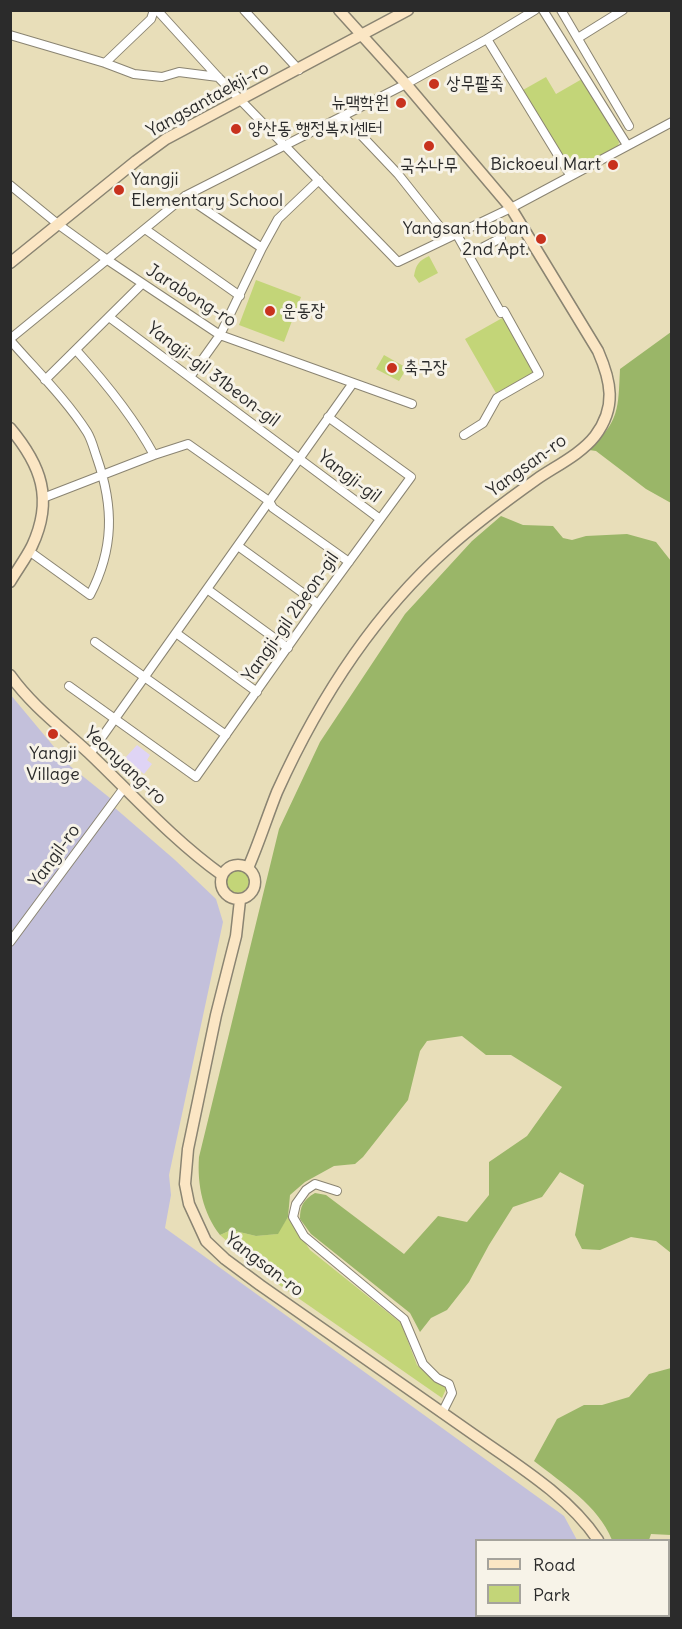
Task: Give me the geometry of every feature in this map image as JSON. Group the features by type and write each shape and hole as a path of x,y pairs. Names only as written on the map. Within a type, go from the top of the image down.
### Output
{"street":[{"path":"105,63 151,19 156,10 398,262 511,208 672,122"},
{"path":"244,10 299,70"},
{"name":"Yangsan-ro","path":"248,868 277,794 309,727 351,659 400,595 470,529 506,500 587,443 602,424 608,410 610,394 607,372 598,351 511,208 406,84 339,10"},
{"name":"Yangsantaekji-ro","path":"10,263 156,146 408,10"},
{"path":"29,551 90,595 100,574 109,533 108,496 88,434 10,340 185,196 406,84 535,10"},
{"path":"543,10 627,146"},
{"path":"561,10 629,126"},
{"path":"578,38 623,10"},
{"path":"10,35 134,74 162,77 179,72 218,77"},
{"path":"488,39 570,175"},
{"path":"343,116 398,174 448,237"},
{"path":"190,377 220,334 278,219 319,180"},
{"name":"Jarabong-ro","path":"11,185 59,225 106,259 220,334 412,404"},
{"path":"185,196 262,248"},
{"path":"145,229 240,296"},
{"path":"456,233 501,313 504,311 539,374 497,398 483,423 464,435"},
{"path":"468,255 501,238"},
{"path":"45,380 142,284"},
{"name":"Yangji-gil 31beon-gil","path":"109,317 300,458"},
{"path":"76,350 120,402 154,454"},
{"name":"Yangji-gil","path":"90,754 352,383"},
{"name":"Yangji-gil 2beon-gil","path":"115,718 196,777 411,477 328,417"},
{"path":"10,428 35,463 40,476 43,498 40,522 29,551 10,582"},
{"path":"43,498 154,454 188,444 269,501 273,508 349,562"},
{"name":"Yangji-gil","path":"300,458 380,519"},
{"path":"237,546 318,604"},
{"path":"207,589 288,648"},
{"path":"176,633 257,692"},
{"path":"95,642 226,735"},
{"name":"Yeonyang-ro","path":"10,675 37,707 201,860 222,875"},
{"path":"69,686 115,718"},
{"name":"Yangil-ro","path":"10,942 124,788"},
{"path":"234,865 248,868 254,877 254,888 248,897 240,900 224,894 221,887 222,875 226,869 234,865"},
{"name":"Yangsan-ro","path":"240,900 236,936 216,1015 185,1171 193,1216 206,1241 225,1259 572,1508 597,1539"},
{"path":"337,1191 315,1184 306,1190 296,1204 293,1217 303,1236 404,1319 423,1365 437,1378 449,1384 452,1393 442,1413"}],"shaded area":[{"path":"10,694 70,766 110,798 115,808 216,899 223,922 169,1175 171,1195 165,1228 564,1516 576,1539 475,1539 475,1617 592,1618 11,1617"},
{"path":"137,745 150,755 147,760 152,764 144,774 125,758"}],"green space":[{"path":"546,77 556,94 582,79 619,142 618,147 572,172 523,90"},
{"path":"429,256 438,273 419,283 414,276 417,266 420,261"},
{"name":"운동장","path":"256,280 301,297 284,342 239,325"},
{"path":"504,317 535,372 496,393 465,339"},
{"path":"671,332 671,503 646,489 596,451 589,450 612,422 619,394 620,369"},
{"name":"축구장","path":"384,355 407,368 399,381 376,369"},
{"path":"501,516 523,525 553,526 563,538 572,540 586,536 627,534 656,542 671,561 671,1253 656,1241 631,1237 600,1250 582,1249 575,1235 584,1185 560,1172 542,1197 513,1207 469,1282 447,1310 431,1318 420,1332 410,1313 311,1234 300,1219 303,1204 315,1193 326,1195 404,1254 438,1216 467,1222 489,1195 489,1162 527,1136 562,1087 511,1055 486,1055 462,1036 427,1041 420,1051 408,1100 355,1164 334,1166 305,1182 290,1195 288,1217 278,1234 256,1236 231,1230 220,1235 209,1217 202,1198 199,1157 279,829 320,742 405,614 472,541"},
{"path":"232,869 242,869 249,876 249,886 242,893 232,893 225,886 225,876"},
{"path":"288,1217 310,1250 401,1323 417,1365 432,1379 447,1387 442,1398 265,1275 220,1235 231,1230 256,1236 277,1234"},
{"path":"671,1368 671,1535 651,1534 649,1539 612,1539 598,1516 589,1506 534,1461 557,1419 584,1405 602,1405 629,1397 649,1374"}],"place":[{"name":"상무팥죽","path":"434,84"},
{"name":"뉴맥학원","path":"401,103"},
{"name":"양산동 행정복지센터","path":"236,129"},
{"name":"국수나무","path":"429,146"},
{"name":"Bickoeul Mart","path":"613,165"},
{"name":"Yangji Elementary School","path":"119,190"},
{"name":"Yangsan Hoban 2nd Apt.","path":"541,239"},
{"name":"운동장","path":"270,311"},
{"name":"축구장","path":"392,368"},
{"name":"Yangji Village","path":"53,734"}]}
